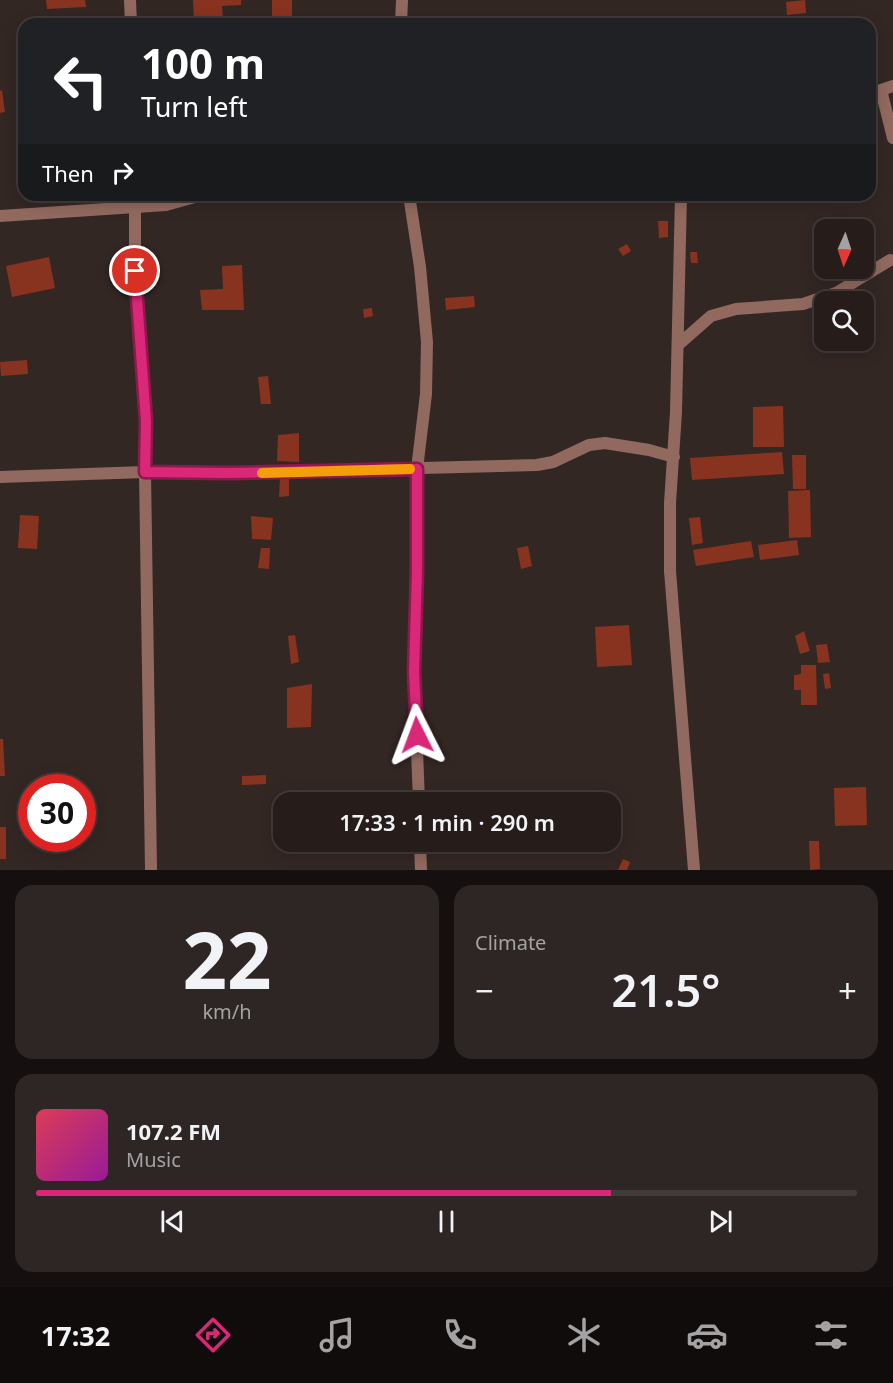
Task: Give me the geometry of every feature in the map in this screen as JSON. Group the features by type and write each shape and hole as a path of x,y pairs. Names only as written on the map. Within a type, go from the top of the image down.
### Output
{"street":[{"path":"130,0 131,18"},
{"path":"401,18 402,0"},
{"path":"881,90 893,138"},
{"path":"135,201 135,271 146,421 151,870"},
{"path":"0,216 135,208 180,201"},
{"path":"410,201 420,267 427,342 426,394 417,469 414,672 419,792"},
{"path":"681,201 678,345 670,503 670,571 693,870"},
{"path":"678,345 711,316 736,309 803,304 836,293 890,260"},
{"path":"0,477 537,465 553,462 589,445 605,443 674,456"},
{"path":"420,852 421,870"}],"building":[{"path":"46,0 85,0 86,7 47,9"},
{"path":"193,0 241,0 241,5 222,6 223,18 194,18"},
{"path":"272,0 292,0 292,16 272,16"},
{"path":"805,0 806,13 787,15 786,2"},
{"path":"2,90 5,112 0,113 0,91"},
{"path":"658,221 668,221 668,237 659,238"},
{"path":"627,244 631,251 623,256 618,249"},
{"path":"690,252 697,252 698,263 691,263"},
{"path":"49,257 55,288 12,297 6,266"},
{"path":"242,265 244,310 202,310 200,290 223,289 222,266"},
{"path":"474,296 475,307 446,310 445,298"},
{"path":"372,308 373,316 364,318 363,309"},
{"path":"27,360 28,374 1,376 0,362"},
{"path":"268,376 271,404 261,404 258,377"},
{"path":"783,406 784,447 753,447 753,407"},
{"path":"299,433 299,462 277,461 278,435"},
{"path":"782,452 784,474 692,480 690,458"},
{"path":"792,455 806,455 806,489 793,489"},
{"path":"280,478 289,479 289,496 279,497"},
{"path":"810,490 811,537 789,538 788,491"},
{"path":"20,515 39,516 37,549 18,548"},
{"path":"251,516 273,518 271,540 252,539"},
{"path":"700,517 703,543 692,545 689,518"},
{"path":"797,540 799,555 760,560 758,545"},
{"path":"751,541 754,557 696,566 693,550"},
{"path":"528,546 532,566 521,569 517,548"},
{"path":"261,548 270,548 269,569 258,568"},
{"path":"629,625 632,665 597,667 595,627"},
{"path":"804,631 810,651 800,654 795,636"},
{"path":"295,635 299,662 291,664 288,636"},
{"path":"827,644 830,662 818,663 816,645"},
{"path":"801,665 816,665 817,705 801,705 801,690 794,690 794,675 801,674"},
{"path":"829,673 831,688 825,689 823,674"},
{"path":"312,684 311,727 287,728 287,688"},
{"path":"0,739 3,739 5,776 0,776"},
{"path":"266,775 266,784 242,785 242,776"},
{"path":"866,787 867,825 835,826 834,788"},
{"path":"0,827 6,827 6,859 0,859"},
{"path":"809,841 819,841 820,869 810,870"},
{"path":"623,859 630,862 627,870 618,870"}],"slow traffic":[{"path":"262,473 410,469"}],"route":[{"path":"135,271 146,421 145,472 228,473 417,469 414,672 417,735"}]}
